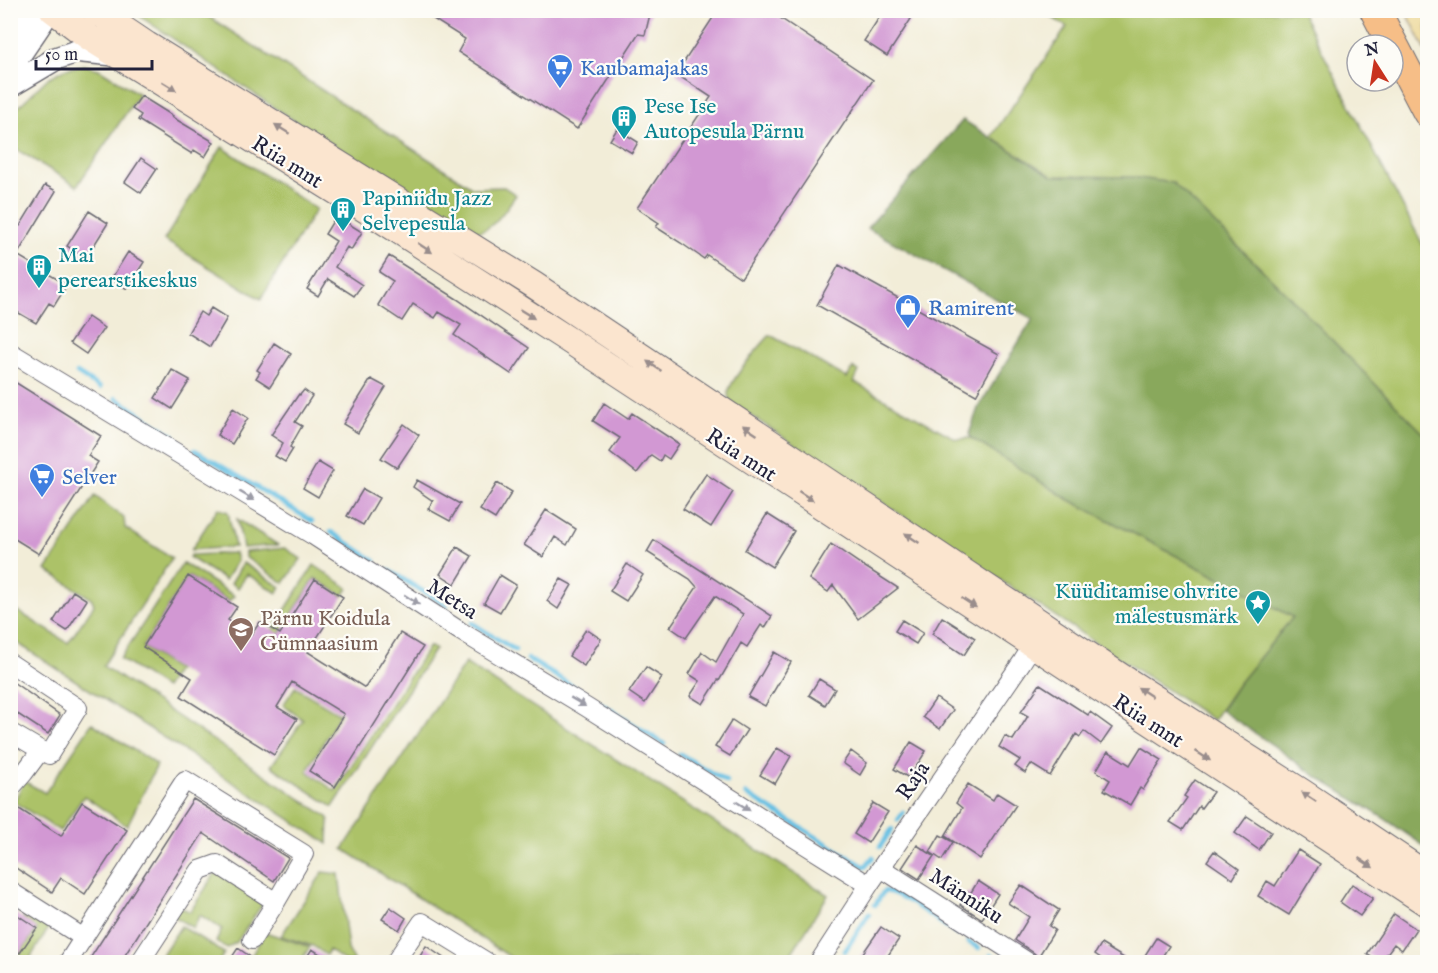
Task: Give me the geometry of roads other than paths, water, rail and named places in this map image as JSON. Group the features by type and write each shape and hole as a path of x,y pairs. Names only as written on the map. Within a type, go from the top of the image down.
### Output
{"highway":[{"path":"1375,10 1387,33"},
{"path":"1405,68 1428,112"}],"main road":[{"name":"Riia mnt","path":"52,10 75,28 376,216 567,339 1039,635 1302,792 1428,876"},
{"name":"Riia mnt","path":"95,10 534,285 1428,904"},
{"path":"124,10 140,40"}],"street":[{"path":"10,36 27,10"},
{"path":"10,69 52,10"},
{"path":"10,86 57,58 78,51 119,55"},
{"name":"Metsa","path":"10,352 314,536 460,630 869,885"},
{"name":"Raja","path":"819,963 869,885 1039,635"},
{"path":"10,663 78,708 49,755 10,732"},
{"path":"10,789 41,750"},
{"path":"68,963 185,780 304,854 252,940"},
{"path":"140,963 200,870 217,864 276,902"},
{"name":"Männiku","path":"881,868 1028,963"},
{"path":"10,891 84,938"},
{"path":"395,963 422,922 487,963"}],"waterway":[{"path":"77,373 100,388"},
{"path":"116,398 174,436"},
{"path":"195,450 312,521"},
{"path":"331,532 375,561"},
{"path":"388,570 447,606"},
{"path":"472,623 515,650"},
{"path":"528,659 584,693"},
{"path":"600,703 664,744"},
{"path":"680,754 727,782"},
{"path":"746,794 865,867 873,857"},
{"path":"898,820 903,813"},
{"path":"880,847 892,829"},
{"path":"875,905 884,891 891,892 910,902 958,935"},
{"path":"845,951 869,914"},
{"path":"968,942 979,948"},
{"path":"991,955 1002,962"}],"place":[{"name":"Kaubamajakas","path":"560,90"},
{"name":"Pese Ise Autopesula Pärnu","path":"624,141"},
{"name":"Papiniidu Jazz Selvepesula","path":"343,233"},
{"name":"Mai perearstikeskus","path":"39,290"},
{"name":"Ramirent","path":"908,330"},
{"name":"Selver","path":"42,499"},
{"name":"Küüditamise ohvrite mälestusmärk","path":"1258,626"},
{"name":"Pärnu Koidula Gümnaasium","path":"241,653"}]}
